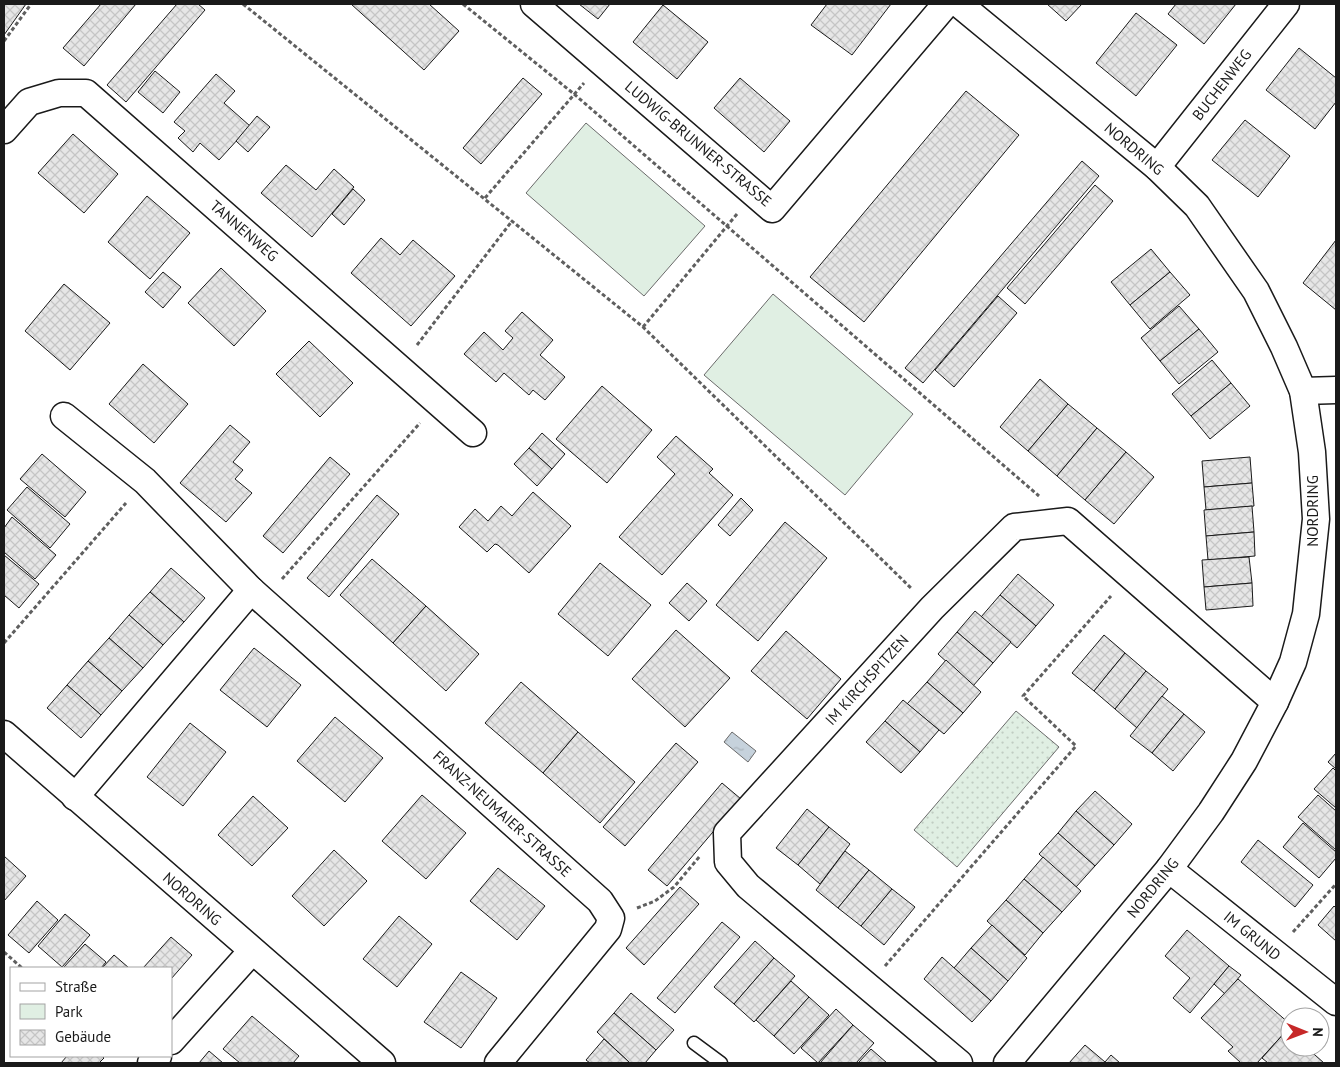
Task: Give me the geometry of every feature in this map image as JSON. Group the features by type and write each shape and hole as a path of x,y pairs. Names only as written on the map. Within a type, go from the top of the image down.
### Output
{"street":[{"name":"LUDWIG-BRUNNER-STRASSE","path":"534,4 772,209 946,4"},
{"name":"NORDRING","path":"958,4 1157,167 1197,206 1256,291 1284,347 1303,391 1312,452 1315,528 1306,614 1293,662 1275,702 1235,776 1169,869 1007,1063"},
{"name":"BUCHENWEG","path":"1157,167 1286,4"},
{"name":"TANNENWEG","path":"4,130 29,102 59,93 86,93 473,433"},
{"path":"1303,391 1336,390"},
{"name":"FRANZ-NEUMAIER-STRASSE","path":"64,416 145,481 251,590 600,901 611,918"},
{"path":"1068,521 1275,702"},
{"name":"IM KIRCHSPITZEN","path":"727,833 932,608 1014,527 1068,521"},
{"path":"75,797 251,590"},
{"name":"NORDRING","path":"4,734 382,1063"},
{"path":"727,833 728,862 748,886 959,1063"},
{"name":"IM GRUND","path":"1169,869 1336,1002"},
{"path":"498,1063 600,940 608,929 611,918"},
{"path":"172,1040 252,951"}],"lane":[{"path":"694,1043 721,1063"}],"path":[{"path":"4,40 31,4"},
{"path":"243,4 643,327 932,608"},
{"path":"463,4 574,94 1068,521"},
{"path":"485,198 602,64"},
{"path":"643,327 754,194"},
{"path":"400,368 512,221"},
{"path":"251,590 281,581 439,402"},
{"path":"4,642 145,481"},
{"path":"868,986 1076,746 1023,696 1129,574"},
{"path":"611,918 655,901 674,887 710,844 727,833"},
{"path":"1274,954 1336,884"},
{"path":"4,952 21,967"}],"green space":[{"path":"586,123 705,226 644,296 526,193"},
{"path":"773,294 913,414 845,495 704,375"},
{"path":"1016,711 1059,747 957,867 914,830"}],"water":[{"path":"732,732 756,751 748,762 724,742"}],"building":[{"path":"4,4 26,4 4,35"},
{"path":"101,4 136,4 84,66 63,48"},
{"path":"177,4 198,4 205,10 126,102 107,85"},
{"path":"351,4 429,4 459,31 424,70"},
{"path":"579,4 610,4 598,19"},
{"path":"827,4 891,4 852,55 811,25"},
{"path":"1047,4 1082,4 1066,21"},
{"path":"1176,4 1236,4 1204,44 1168,14"},
{"path":"663,5 708,42 677,79 633,42"},
{"path":"1136,13 1177,45 1136,96 1096,63"},
{"path":"1299,48 1336,78 1336,102 1315,129 1266,90"},
{"path":"155,71 180,92 163,113 138,92"},
{"path":"216,74 235,91 224,103 250,126 219,160 200,143 193,152 178,138 185,131 174,122"},
{"path":"523,78 542,94 481,164 463,148"},
{"path":"740,78 790,121 764,152 714,108"},
{"path":"966,91 1019,135 864,322 810,277"},
{"path":"257,116 270,127 248,152 236,141"},
{"path":"1245,120 1290,156 1258,197 1212,160"},
{"path":"73,134 118,174 84,213 38,173"},
{"path":"1082,161 1099,176 923,383 905,368"},
{"path":"286,165 316,190 334,169 354,187 312,237 261,193"},
{"path":"1095,185 1113,201 1025,304 1007,288"},
{"path":"353,189 365,200 344,225 332,214"},
{"path":"147,196 190,233 150,279 108,242"},
{"path":"381,238 400,255 413,240 455,276 411,326 351,273"},
{"path":"1336,240 1336,310 1303,283"},
{"path":"1151,249 1170,272 1130,305 1111,282"},
{"path":"221,268 266,311 234,346 188,303"},
{"path":"163,272 181,287 163,308 145,292"},
{"path":"1170,272 1190,295 1150,329 1130,305"},
{"path":"64,284 110,323 70,370 25,331"},
{"path":"998,296 1017,313 954,387 935,370"},
{"path":"1179,306 1199,329 1160,361 1141,338"},
{"path":"522,312 553,340 540,355 565,377 545,400 533,390 529,395 504,373 496,382 464,354 484,332 503,350 513,338 505,331"},
{"path":"1199,329 1218,352 1179,384 1160,361"},
{"path":"309,341 353,383 320,417 276,374"},
{"path":"1212,360 1231,383 1191,416 1172,394"},
{"path":"143,364 188,404 154,443 109,404"},
{"path":"1040,379 1068,404 1028,451 1000,427"},
{"path":"1231,383 1250,406 1210,439 1191,416"},
{"path":"602,386 652,430 607,483 556,439"},
{"path":"1068,404 1097,428 1057,476 1028,451"},
{"path":"230,425 250,442 233,462 243,470 235,479 252,493 226,522 180,483"},
{"path":"1097,428 1126,452 1085,500 1057,476"},
{"path":"542,433 565,454 552,469 529,448"},
{"path":"676,436 713,469 709,473 733,495 662,575 619,537 675,474 657,457"},
{"path":"529,448 552,469 537,486 514,464"},
{"path":"1126,452 1154,477 1114,524 1085,500"},
{"path":"42,454 86,492 65,517 20,479"},
{"path":"330,457 350,474 283,553 263,536"},
{"path":"1250,457 1252,483 1204,487 1202,461"},
{"path":"1252,483 1254,506 1206,510 1204,487"},
{"path":"27,487 70,524 50,548 7,510"},
{"path":"533,492 571,526 529,573 498,545 495,544 487,552 459,527 475,509 488,521 501,506 512,516"},
{"path":"377,495 399,514 329,597 307,578"},
{"path":"741,498 753,510 730,536 718,525"},
{"path":"1252,506 1254,532 1206,536 1204,510"},
{"path":"12,517 56,555 35,579 4,552 4,528"},
{"path":"785,522 827,558 758,641 716,605"},
{"path":"1254,532 1255,556 1208,560 1206,536"},
{"path":"4,555 39,584 19,608 4,595"},
{"path":"1249,557 1252,583 1204,587 1202,560"},
{"path":"372,559 426,606 393,643 340,595"},
{"path":"600,563 651,605 608,656 558,614"},
{"path":"171,568 205,598 184,622 150,592"},
{"path":"1018,574 1054,605 1036,626 1000,595"},
{"path":"687,583 707,601 689,621 669,603"},
{"path":"1252,583 1253,606 1206,610 1204,587"},
{"path":"150,592 184,622 163,645 129,615"},
{"path":"1000,595 1036,626 1017,648 981,617"},
{"path":"426,606 479,654 446,691 393,643"},
{"path":"975,611 1011,642 993,663 957,632"},
{"path":"129,615 163,645 143,668 109,638"},
{"path":"676,630 730,678 685,727 632,679"},
{"path":"786,631 841,679 807,719 751,671"},
{"path":"957,632 993,663 973,686 938,654"},
{"path":"1104,635 1125,653 1094,691 1072,673"},
{"path":"109,638 143,668 122,691 88,661"},
{"path":"254,648 301,685 267,727 220,690"},
{"path":"1125,653 1146,671 1115,709 1094,691"},
{"path":"946,660 981,692 963,713 927,682"},
{"path":"88,661 122,691 101,715 67,685"},
{"path":"1146,671 1168,689 1137,728 1115,709"},
{"path":"521,682 578,732 543,773 485,723"},
{"path":"927,682 963,713 944,734 907,704"},
{"path":"67,685 101,715 81,738 47,708"},
{"path":"1162,696 1184,714 1152,753 1130,736"},
{"path":"903,700 939,730 920,752 885,721"},
{"path":"1184,714 1205,732 1173,771 1152,753"},
{"path":"335,717 383,758 345,802 297,761"},
{"path":"885,721 920,752 901,773 866,742"},
{"path":"190,723 226,752 183,806 147,777"},
{"path":"578,732 635,782 600,823 543,773"},
{"path":"676,743 698,762 625,846 603,827"},
{"path":"1336,753 1336,769 1328,762"},
{"path":"1333,768 1336,771 1336,808 1314,789"},
{"path":"722,783 741,799 667,886 648,870"},
{"path":"1095,791 1132,824 1114,845 1076,811"},
{"path":"422,795 466,833 426,879 382,841"},
{"path":"1318,795 1336,811 1336,850 1298,817"},
{"path":"253,796 288,828 252,866 218,835"},
{"path":"807,809 829,827 798,865 776,848"},
{"path":"1076,811 1114,845 1095,866 1058,833"},
{"path":"1303,823 1336,852 1336,858 1319,878 1283,847"},
{"path":"829,827 850,844 820,884 798,865"},
{"path":"1058,833 1095,866 1076,887 1039,854"},
{"path":"1258,840 1313,885 1295,907 1241,862"},
{"path":"334,850 367,881 324,926 292,896"},
{"path":"845,851 869,870 838,908 816,890"},
{"path":"4,856 26,876 4,901"},
{"path":"1043,857 1081,891 1062,912 1024,879"},
{"path":"498,868 545,906 517,940 470,901"},
{"path":"869,870 892,889 861,926 838,908"},
{"path":"1024,879 1062,912 1043,933 1006,900"},
{"path":"680,887 699,904 644,965 626,948"},
{"path":"892,889 915,907 884,945 861,926"},
{"path":"1006,900 1043,933 1025,955 987,921"},
{"path":"37,901 58,920 29,953 8,935"},
{"path":"1334,906 1336,908 1336,941 1318,925"},
{"path":"65,914 90,935 62,967 38,946"},
{"path":"399,916 432,944 397,987 363,959"},
{"path":"722,922 740,937 675,1013 657,998"},
{"path":"992,925 1027,958 1008,981 971,948"},
{"path":"1187,930 1229,966 1190,1013 1173,998 1190,978 1165,956"},
{"path":"171,937 192,955 172,978 172,967 144,967"},
{"path":"755,941 774,958 734,1004 714,987"},
{"path":"85,944 106,962 102,967 64,967"},
{"path":"971,948 1008,981 991,1001 954,968"},
{"path":"114,955 128,967 103,967"},
{"path":"942,957 991,1001 972,1022 924,979"},
{"path":"774,958 795,976 754,1022 734,1004"},
{"path":"1229,966 1241,975 1225,994 1214,984"},
{"path":"461,972 497,998 461,1048 424,1022"},
{"path":"1238,979 1280,1015 1280,1038 1257,1063 1241,1063 1228,1051 1233,1047 1201,1018"},
{"path":"791,981 809,997 774,1036 756,1020"},
{"path":"631,993 674,1030 656,1050 614,1013"},
{"path":"809,997 829,1015 794,1054 774,1036"},
{"path":"836,1009 853,1025 818,1063 801,1048"},
{"path":"614,1013 656,1050 645,1063 630,1063 597,1032"},
{"path":"252,1016 299,1056 293,1063 240,1063 223,1049"},
{"path":"853,1025 874,1043 856,1063 820,1063"},
{"path":"1280,1038 1280,1057 1317,1057 1324,1063 1268,1063 1262,1058"},
{"path":"604,1039 630,1063 590,1063 586,1060"},
{"path":"1085,1045 1105,1062 1111,1055 1120,1063 1069,1063"},
{"path":"871,1049 887,1063 858,1063"},
{"path":"209,1051 223,1063 199,1063"},
{"path":"66,1057 104,1058 99,1063 61,1063"}]}
